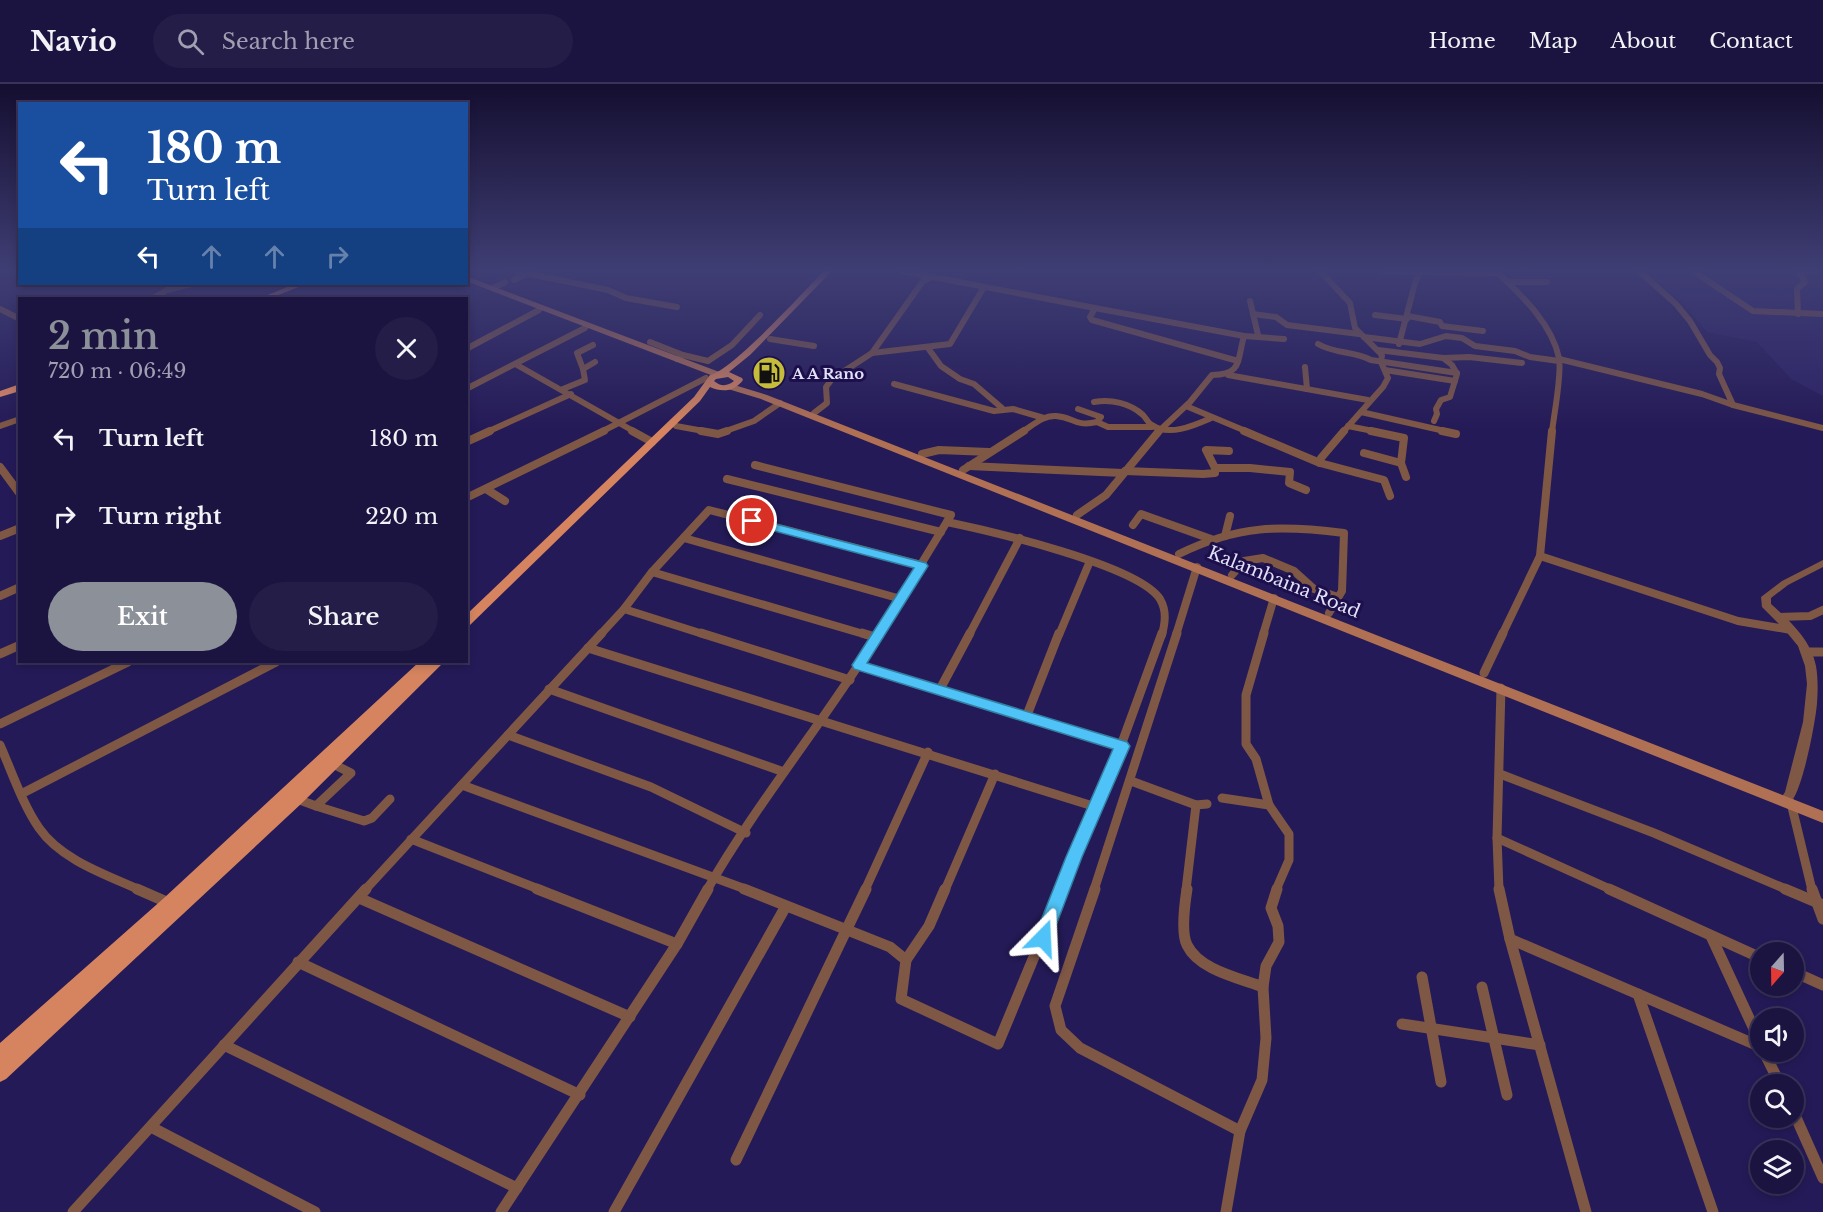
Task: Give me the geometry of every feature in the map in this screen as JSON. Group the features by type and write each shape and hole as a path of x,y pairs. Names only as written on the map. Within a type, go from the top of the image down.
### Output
{"highway":[{"path":"0,396 18,390"}],"main road":[{"path":"574,324 713,378 730,374 739,379"},
{"path":"590,324 680,357 713,378"},
{"path":"468,620 697,399 713,378 747,353 776,324"},
{"path":"468,631 710,393 729,387 739,379 747,360 785,324"},
{"path":"713,378 714,387 729,387"},
{"name":"Kalambaina Road","path":"739,379 757,390 814,413 922,454 966,468 1077,515 1484,673 1789,799 1823,817"},
{"name":"Kalambaina Road","path":"729,387 780,403 1501,688 1789,799 1823,808"},
{"path":"0,1054 169,903 425,663"},
{"path":"0,1073 297,799 437,663"}],"street":[{"path":"468,348 513,324"},
{"path":"650,342 680,357 708,361 732,345 752,324"},
{"path":"814,413 827,403 826,387 832,379 872,353 892,324"},
{"path":"872,353 928,348 951,343 961,324"},
{"path":"1103,324 1238,358"},
{"path":"1178,324 1244,336 1284,339"},
{"path":"1255,324 1258,336"},
{"path":"1286,324 1420,344 1446,336 1462,338 1475,346 1515,351 1530,357 1559,360 1702,394 1733,405 1823,428"},
{"path":"1320,463 1321,458 1361,412 1368,400 1386,384 1388,378 1381,362 1382,355 1361,335 1354,324"},
{"path":"1396,352 1406,324"},
{"path":"1441,324 1442,326 1483,331"},
{"path":"1484,673 1540,556 1559,360 1553,339 1543,324"},
{"path":"1692,324 1710,355 1717,362 1720,368 1719,374 1733,405"},
{"path":"468,388 517,365 585,328"},
{"path":"1228,375 1235,370 1244,336"},
{"path":"770,339 814,346"},
{"path":"1318,344 1329,350 1352,352 1381,362 1457,373"},
{"path":"563,389 585,380 584,369 577,353 593,345"},
{"path":"928,348 941,366 960,379 974,384 1002,408"},
{"path":"1378,350 1443,358 1469,357 1522,363"},
{"path":"1434,421 1437,414 1436,409 1441,400 1450,397 1457,373 1452,365 1443,358"},
{"path":"1452,365 1457,358"},
{"path":"584,369 595,362"},
{"path":"517,365 563,389 652,442"},
{"path":"1305,368 1307,389"},
{"path":"1385,370 1455,381"},
{"path":"1077,515 1106,495 1212,375 1228,375 1368,400"},
{"path":"468,497 713,378"},
{"path":"894,384 994,411 1002,408 1022,410 1044,418"},
{"path":"468,441 571,394"},
{"path":"1094,402 1106,399 1141,413 1152,427"},
{"path":"676,426 718,434 754,421 780,403"},
{"path":"1186,406 1320,463 1384,480 1390,496"},
{"path":"1078,409 1101,417 1097,422"},
{"path":"1361,412 1456,434"},
{"path":"966,468 1044,418 1056,416 1083,425 1097,422 1108,427 1182,430 1211,418"},
{"path":"0,426 18,420"},
{"path":"1348,426 1404,438 1401,463 1406,477"},
{"path":"922,454 939,450 990,452"},
{"path":"966,468 1203,474 1215,473 1215,468 1206,450 1229,451"},
{"path":"1364,453 1401,463"},
{"path":"501,1212 580,1095 677,944 715,877 818,721 850,680 875,637 922,566 951,515 754,465"},
{"path":"0,467 18,491"},
{"path":"1215,468 1250,468 1290,472 1289,483 1306,490"},
{"path":"727,478 944,527 1020,538 1138,579 1152,588 1160,599 1166,613 1159,640 1122,746 1020,998 998,1044 901,999 900,991 907,967 906,960 928,926 995,774"},
{"path":"486,489 505,501"},
{"path":"73,1212 298,962 624,609 652,572 709,510 922,566"},
{"path":"1133,525 1141,514 1211,539"},
{"path":"1225,536 1230,516"},
{"path":"1179,554 1211,539 1279,527 1344,533 1342,591 1329,613"},
{"path":"0,536 18,529"},
{"path":"684,538 900,599"},
{"path":"940,689 1020,538"},
{"path":"1540,556 1738,621 1791,630"},
{"path":"1232,575 1244,561 1263,558 1294,571 1314,589 1338,597"},
{"path":"1028,716 1064,621 1090,561"},
{"path":"1823,563 1785,583 1766,597 1766,605 1791,630 1808,652 1815,682 1812,719 1789,799 1802,838 1823,919"},
{"path":"1197,567 1131,781 1055,1006 1056,1023 1068,1039 1080,1048 1240,1131"},
{"path":"652,572 875,637"},
{"path":"0,596 18,588"},
{"path":"1226,1212 1240,1131 1262,1080 1266,1038 1263,987 1266,966 1279,942 1278,926 1271,908 1290,853 1289,834 1269,805 1256,759 1246,744 1246,695 1274,597"},
{"path":"624,609 850,680"},
{"path":"1779,617 1810,616 1823,610"},
{"path":"0,654 18,646"},
{"path":"588,648 818,721 928,752 1096,807"},
{"path":"1808,652 1823,652"},
{"path":"0,724 126,663"},
{"path":"23,794 274,663"},
{"path":"858,665 1122,746"},
{"path":"1501,688 1497,838 1499,894 1586,1212"},
{"path":"549,689 784,772"},
{"path":"508,735 651,787 746,833"},
{"path":"0,745 41,831 53,842 88,864 169,903"},
{"path":"736,1160 847,930 928,752"},
{"path":"316,806 351,774 333,764"},
{"path":"1500,774 1654,833 1819,903"},
{"path":"1131,781 1202,804 1185,903 1187,946 1208,967 1263,987"},
{"path":"462,785 715,877 890,948 906,960"},
{"path":"1222,798 1269,805"},
{"path":"297,799 364,822 372,818 390,799"},
{"path":"1497,838 1750,953"},
{"path":"411,839 677,944"},
{"path":"359,898 630,1017"},
{"path":"614,1212 786,906"},
{"path":"1711,936 1750,1022"},
{"path":"1510,939 1750,1041"},
{"path":"298,962 580,1095"},
{"path":"1804,976 1823,985"},
{"path":"1422,977 1441,1082"},
{"path":"1482,987 1508,1095"},
{"path":"1638,994 1713,1212"},
{"path":"1402,1024 1540,1045"},
{"path":"224,1044 517,1188"},
{"path":"151,1127 315,1212"},
{"path":"1801,1128 1823,1178"}],"shaded area":[{"path":"1700,324 1823,324 1823,396 1791,379 1757,342 1707,332"}],"place":[{"name":"A A Rano","path":"769,373"}],"route":[{"path":"752,521 922,566 858,665 1122,746 1074,857 1043,938"}]}
